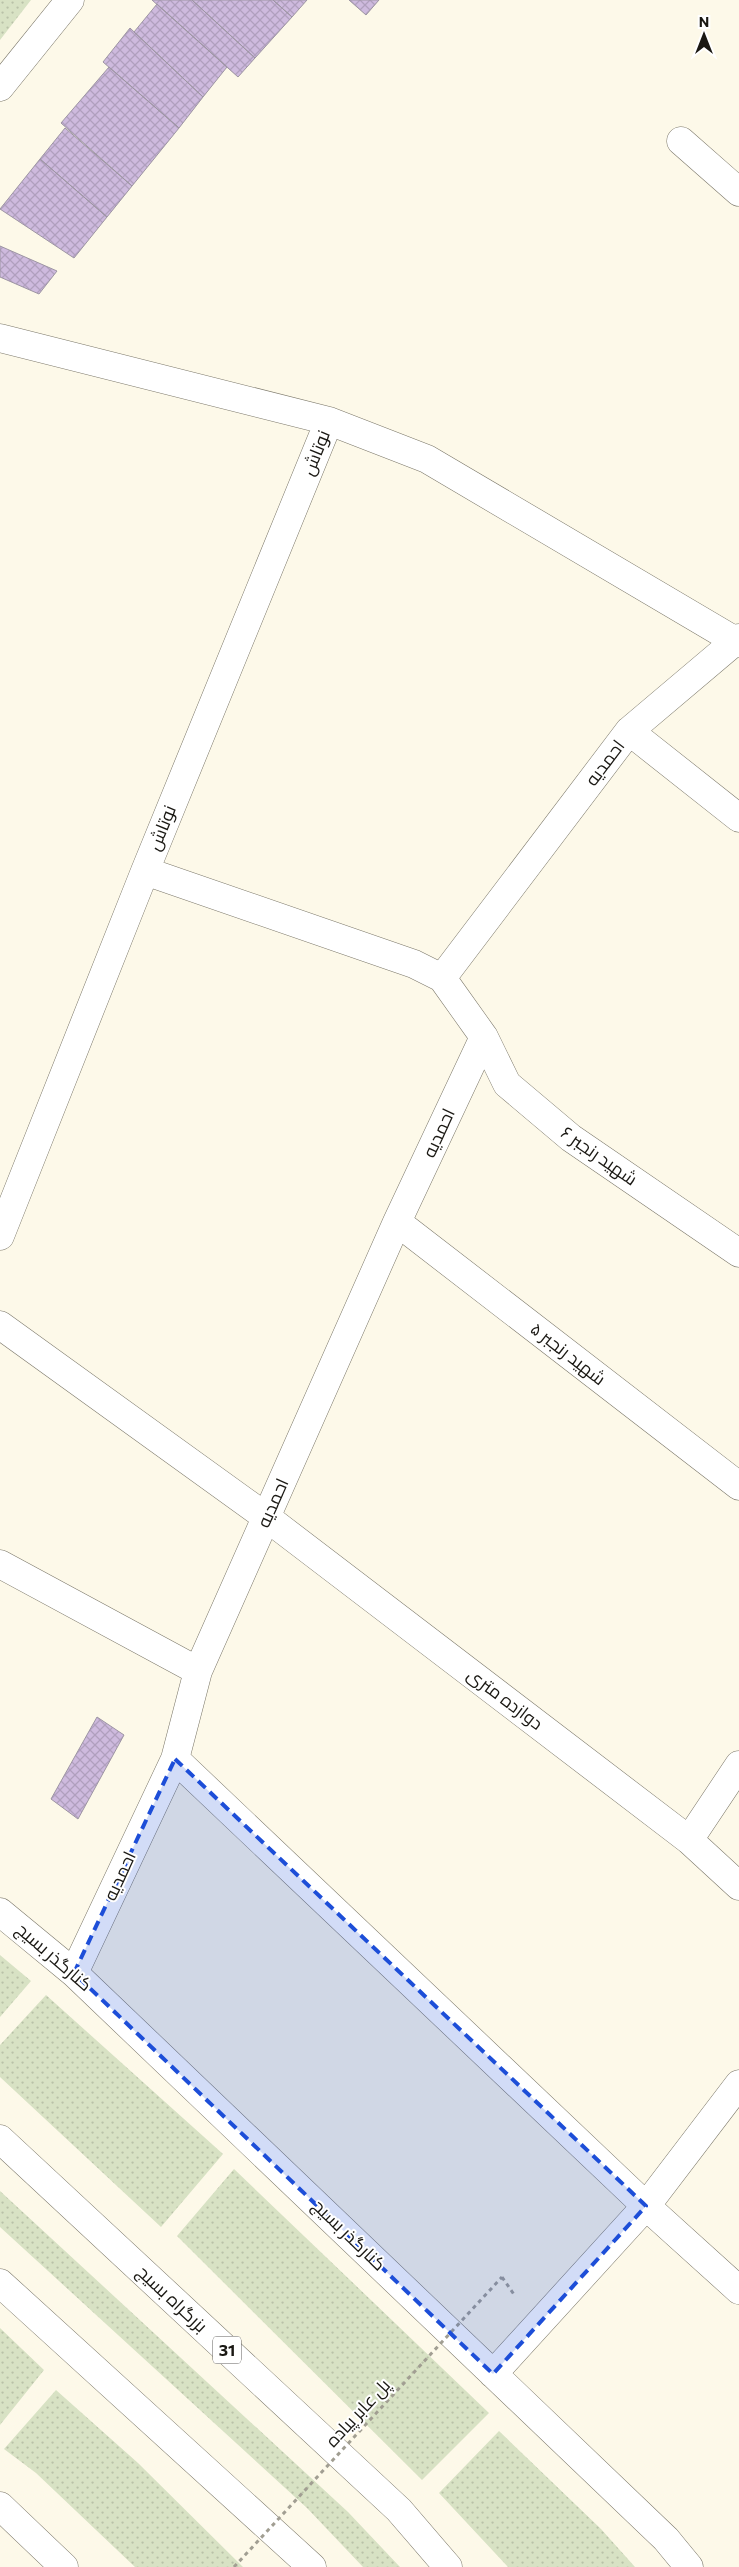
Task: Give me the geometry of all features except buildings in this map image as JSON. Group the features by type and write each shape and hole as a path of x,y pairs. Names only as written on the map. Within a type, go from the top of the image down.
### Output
{"main road":[{"path":"0,87 70,0"},
{"path":"681,140 739,192"},
{"path":"0,338 329,421 427,459 738,641"},
{"name":"نوتاش","path":"0,1236 145,871 329,421"},
{"name":"احمدیه","path":"442,978 629,731 738,641"},
{"path":"629,731 739,818"},
{"path":"145,871 414,964 442,978"},
{"name":"شهید رنجبر ۶","path":"442,978 484,1037 507,1084 570,1138 739,1253"},
{"name":"احمدیه","path":"74,1973 175,1760 198,1671 398,1222 484,1037"},
{"name":"شهید رنجبر ۵","path":"398,1222 739,1486"},
{"name":"دوازده متری","path":"0,1325 266,1516 689,1840 739,1886"},
{"path":"0,1564 198,1671"},
{"path":"175,1760 646,2206 739,2290"},
{"path":"689,1840 739,1765"},
{"name":"کنارگذر بسیج","path":"0,1912 74,1973 666,2540 689,2567"},
{"path":"493,2374 646,2206 739,2084"},
{"name":"بزرگراه بسیج","path":"0,2139 399,2510 448,2567"},
{"path":"0,2283 312,2567"},
{"path":"0,2506 64,2567"}],"path":[{"name":"پل عابر پیاده","path":"234,2567 502,2277"}],"highlighted area":[{"path":"175,1759 646,2206 493,2374 74,1973"}],"green space":[{"path":"0,0 31,0 0,40"},
{"path":"0,1955 31,1981 0,2017"},
{"path":"46,1995 223,2154 161,2227 0,2077 0,2045"},
{"path":"234,2169 489,2413 422,2480 177,2236"},
{"path":"0,2191 348,2512 400,2567 363,2567 307,2508 0,2227"},
{"path":"0,2328 44,2370 0,2425"},
{"path":"56,2390 138,2463 243,2567 135,2567 36,2473 4,2449"},
{"path":"499,2431 601,2529 635,2567 508,2567 439,2493"}]}
